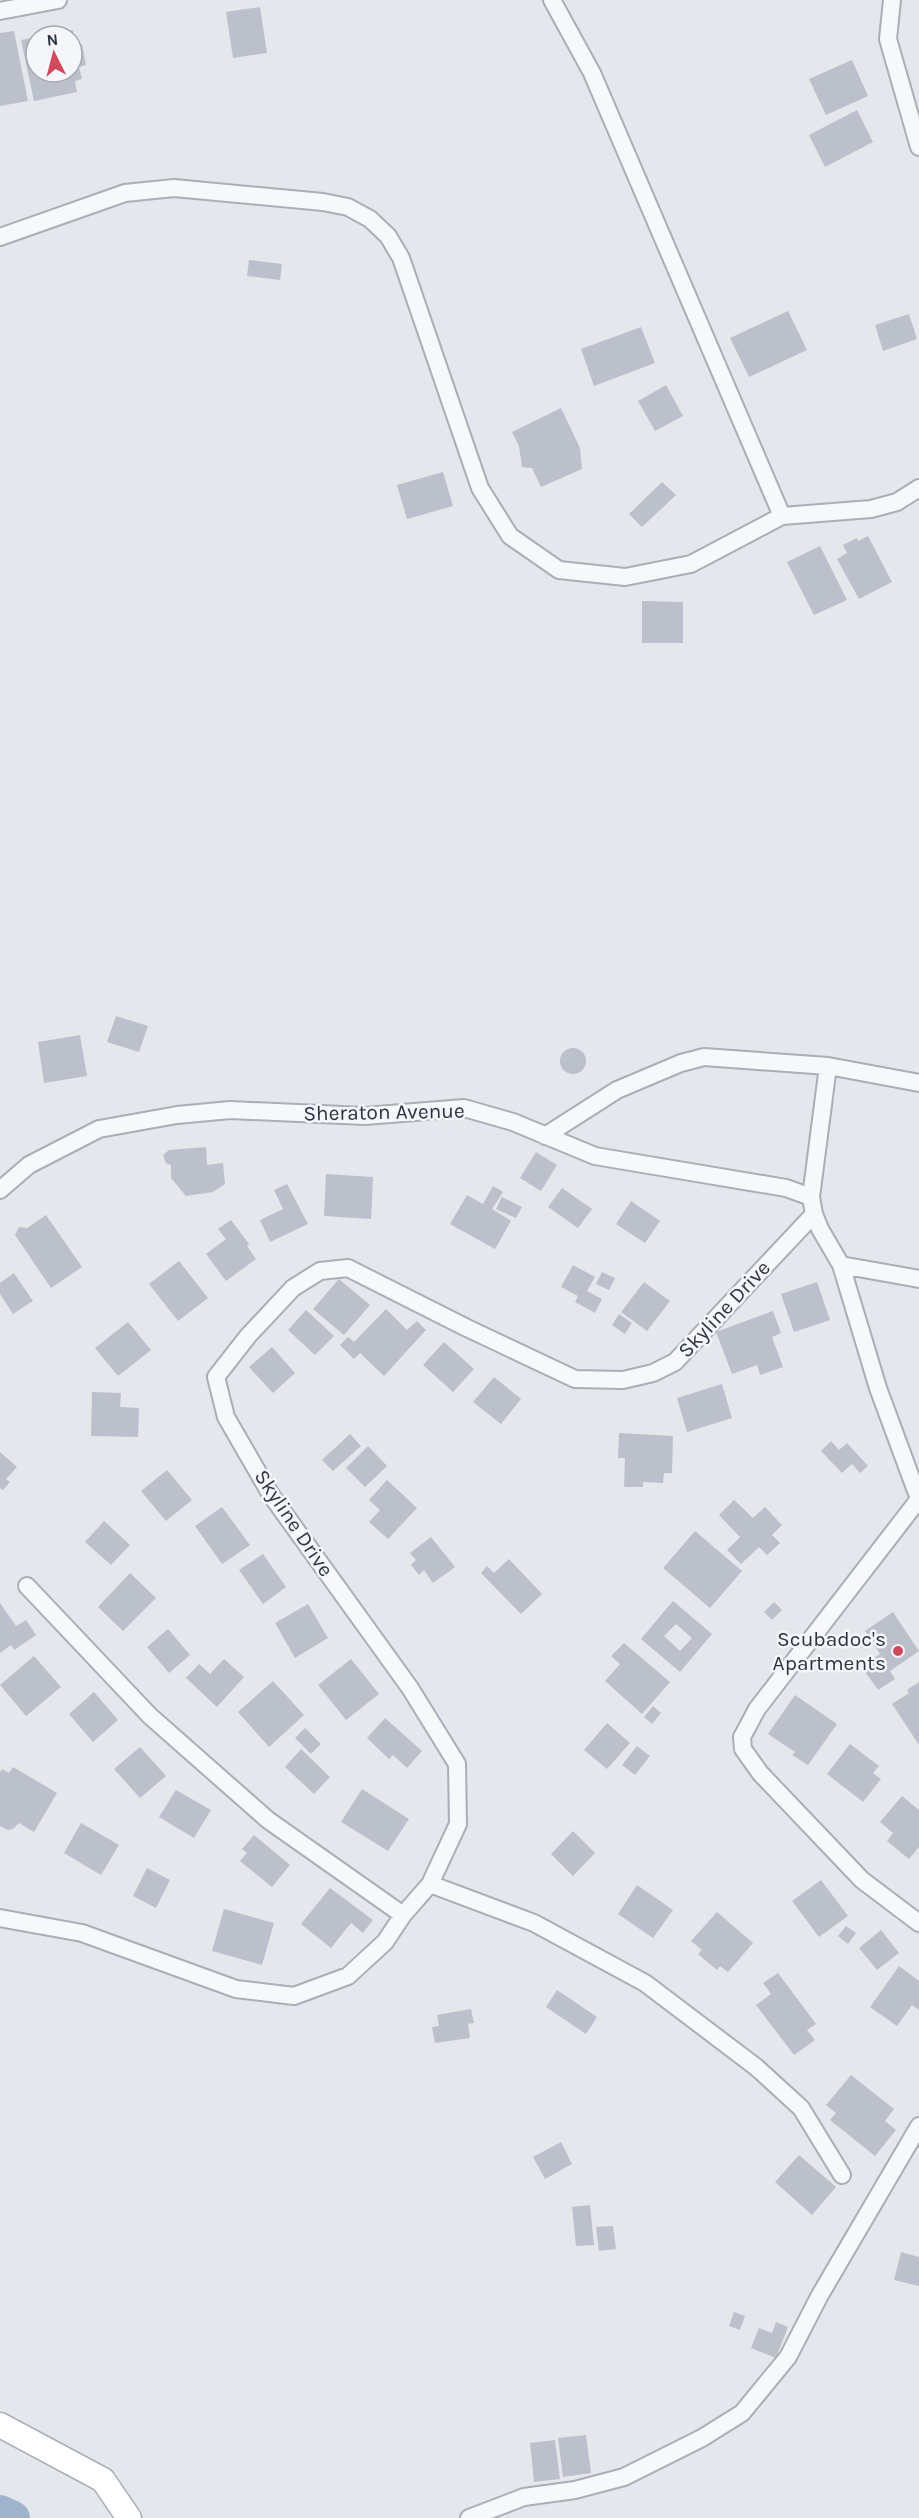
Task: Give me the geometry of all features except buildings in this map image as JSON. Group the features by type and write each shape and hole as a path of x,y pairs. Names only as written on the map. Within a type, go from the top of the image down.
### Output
{"main road":[{"path":"0,2425 103,2480 129,2518"}],"street":[{"path":"0,11 58,0"},
{"path":"552,0 592,73 782,516"},
{"path":"892,0 888,39 919,147"},
{"path":"0,237 125,193 174,188 323,202 348,207 370,219 388,236 401,258 480,489 510,536 559,570 625,577 691,564 782,516 871,509 897,502 919,488"},
{"path":"545,1137 617,1090 681,1063 704,1057 828,1066 919,1083"},
{"path":"828,1066 811,1197 814,1214 841,1265 878,1388 919,1499 757,1709 742,1737 743,1749 768,1782 862,1880 919,1923"},
{"name":"Sheraton Avenue","path":"0,1190 29,1165 99,1129 188,1114 230,1110 365,1116 464,1108 513,1122 595,1156 786,1188 811,1197"},
{"name":"Skyline Drive","path":"0,1918 82,1933 236,1989 294,1996 348,1976 385,1942 403,1915 430,1884 458,1824 457,1764 410,1688 271,1495 226,1417 216,1377 248,1336 293,1288 320,1270 348,1268 575,1380 622,1380 653,1373 675,1362 814,1214"},
{"path":"841,1265 919,1280"},
{"path":"27,1586 150,1716 268,1820 403,1915"},
{"path":"430,1884 534,1923 645,1983 756,2067 801,2108 842,2175"},
{"path":"469,2518 524,2498 575,2490 624,2477 702,2438 742,2412 788,2357 820,2295 919,2126"}],"waterway":[{"path":"0,2512 13,2518"}],"place":[{"name":"Scubadoc's Apartments","path":"898,1651"}]}
